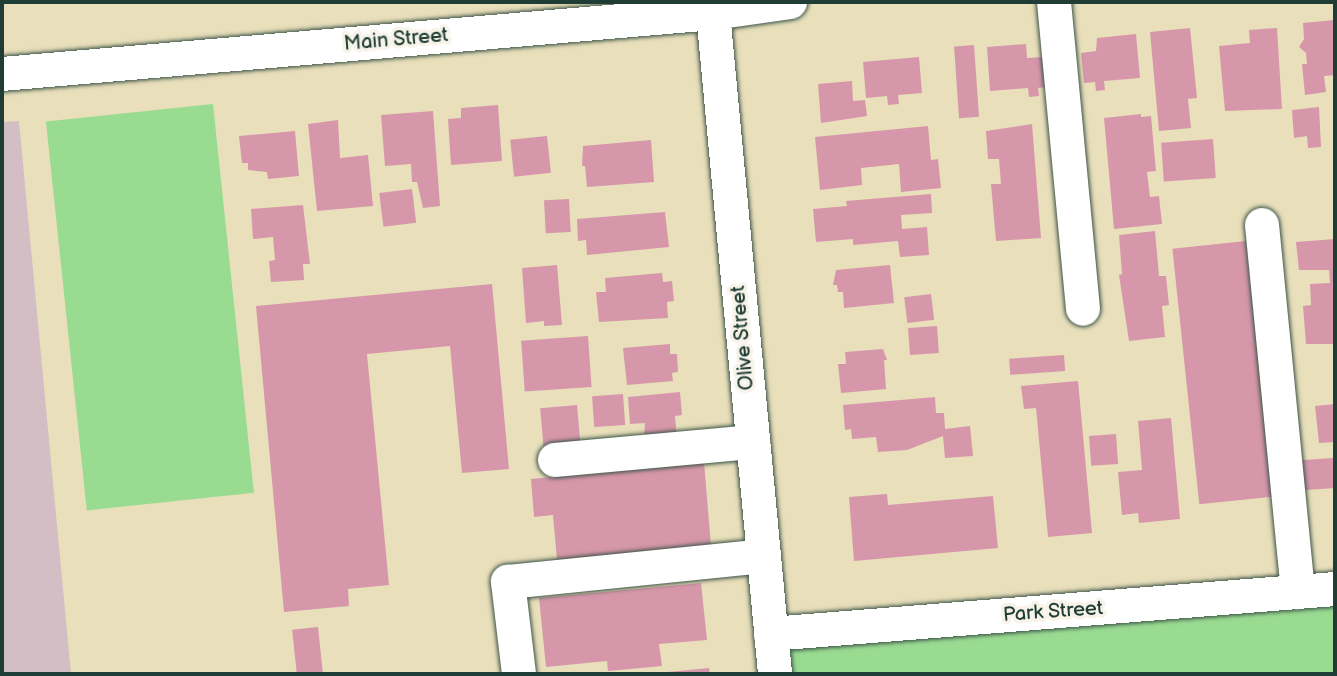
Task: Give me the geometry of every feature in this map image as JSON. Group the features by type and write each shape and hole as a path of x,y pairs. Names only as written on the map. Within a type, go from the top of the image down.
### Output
{"street":[{"name":"Main Street","path":"2,74 790,2"},
{"path":"1054,2 1083,309"},
{"name":"Olive Street","path":"712,7 775,674"},
{"path":"1262,225 1298,592"},
{"path":"555,460 753,442"},
{"path":"519,674 508,582 764,556"},
{"name":"Park Street","path":"771,634 1335,589"}],"shaded area":[{"path":"19,121 71,674 2,674 2,122"}],"green space":[{"path":"213,104 254,493 87,510 46,122"},
{"path":"1335,589 1335,674 781,674 777,640"}],"building":[{"path":"1334,20 1335,75 1324,76 1326,92 1305,95 1302,64 1307,64 1306,53 1299,47 1304,39 1303,23"},
{"path":"1190,28 1197,98 1188,99 1191,128 1159,131 1150,32"},
{"path":"1277,28 1282,109 1225,111 1219,46 1250,43 1249,30"},
{"path":"1136,34 1140,78 1104,81 1105,90 1096,91 1095,82 1084,83 1081,53 1096,51 1097,38"},
{"path":"1026,44 1027,58 1044,57 1047,87 1038,88 1039,96 1029,97 1028,88 990,91 987,47"},
{"path":"974,45 979,117 959,118 954,46"},
{"path":"919,57 922,93 898,95 899,104 888,105 887,96 866,98 863,62"},
{"path":"852,81 853,101 865,100 867,116 821,123 818,84"},
{"path":"498,105 502,161 451,165 448,119 461,118 461,108"},
{"path":"1319,107 1321,147 1308,148 1307,136 1294,138 1292,110"},
{"path":"433,111 440,206 423,208 417,182 412,182 411,164 385,166 381,115"},
{"path":"1141,114 1141,117 1151,116 1156,171 1147,172 1150,197 1159,196 1162,224 1114,229 1104,118"},
{"path":"338,120 340,158 368,155 373,206 317,211 308,124"},
{"path":"1032,124 1041,238 996,241 991,184 1001,184 999,159 988,159 986,131"},
{"path":"928,126 931,160 938,159 941,188 901,192 899,164 861,168 862,185 820,190 815,137"},
{"path":"295,131 299,176 268,179 267,172 248,170 248,163 242,163 239,136"},
{"path":"547,136 551,173 514,177 510,140"},
{"path":"1213,139 1216,178 1164,182 1161,143"},
{"path":"651,140 654,182 587,187 585,166 582,166 583,146"},
{"path":"412,189 416,223 383,227 379,193"},
{"path":"931,194 932,213 901,215 902,229 927,227 929,255 900,257 898,241 853,245 853,239 816,242 813,209 847,206 846,201"},
{"path":"569,199 571,232 546,233 544,200"},
{"path":"303,205 310,264 303,264 304,280 271,282 269,261 275,260 273,237 253,239 251,209"},
{"path":"665,212 669,247 587,255 586,240 578,241 577,219"},
{"path":"1155,231 1159,276 1166,276 1169,305 1162,306 1165,337 1129,341 1119,275 1122,274 1119,235"},
{"path":"1335,239 1335,344 1306,344 1303,306 1311,305 1310,284 1330,283 1329,270 1299,270 1296,242"},
{"path":"1246,241 1273,497 1199,504 1172,249"},
{"path":"557,265 562,325 544,326 544,321 526,323 522,268"},
{"path":"890,265 894,303 844,308 843,292 838,292 837,285 833,285 836,270"},
{"path":"662,273 663,282 672,281 674,301 667,302 668,318 599,322 596,292 606,292 605,278"},
{"path":"492,284 509,469 462,473 450,346 367,354 389,585 348,589 349,606 284,612 256,306"},
{"path":"931,294 934,320 907,323 904,297"},
{"path":"937,326 939,353 910,355 908,328"},
{"path":"588,336 592,387 525,392 521,341"},
{"path":"670,344 670,354 677,354 678,372 672,373 673,381 627,385 623,348"},
{"path":"883,349 887,360 884,360 886,389 841,393 838,364 846,364 845,352"},
{"path":"1064,355 1065,371 1010,375 1009,359"},
{"path":"1078,381 1092,533 1048,537 1036,408 1024,409 1021,386"},
{"path":"680,392 682,415 675,416 677,439 644,438 645,423 630,424 628,397"},
{"path":"623,394 625,425 594,427 592,396"},
{"path":"935,397 936,413 944,413 945,429 970,426 973,456 945,458 943,436 907,450 878,452 876,437 852,439 851,429 845,430 843,405"},
{"path":"1335,404 1335,442 1319,443 1315,406"},
{"path":"577,405 581,451 544,454 540,408"},
{"path":"1171,418 1180,519 1139,523 1138,513 1122,515 1118,472 1142,470 1138,421"},
{"path":"1116,434 1118,464 1091,466 1089,436"},
{"path":"1333,458 1335,488 1302,490 1300,460"},
{"path":"704,462 711,546 557,560 553,515 534,517 531,479"},
{"path":"887,494 888,505 993,496 998,548 854,561 849,497"},
{"path":"701,583 707,640 659,644 662,666 608,671 607,661 546,667 539,598"},
{"path":"318,627 323,674 297,674 292,630"},
{"path":"709,668 710,674 668,674 668,672"}]}
